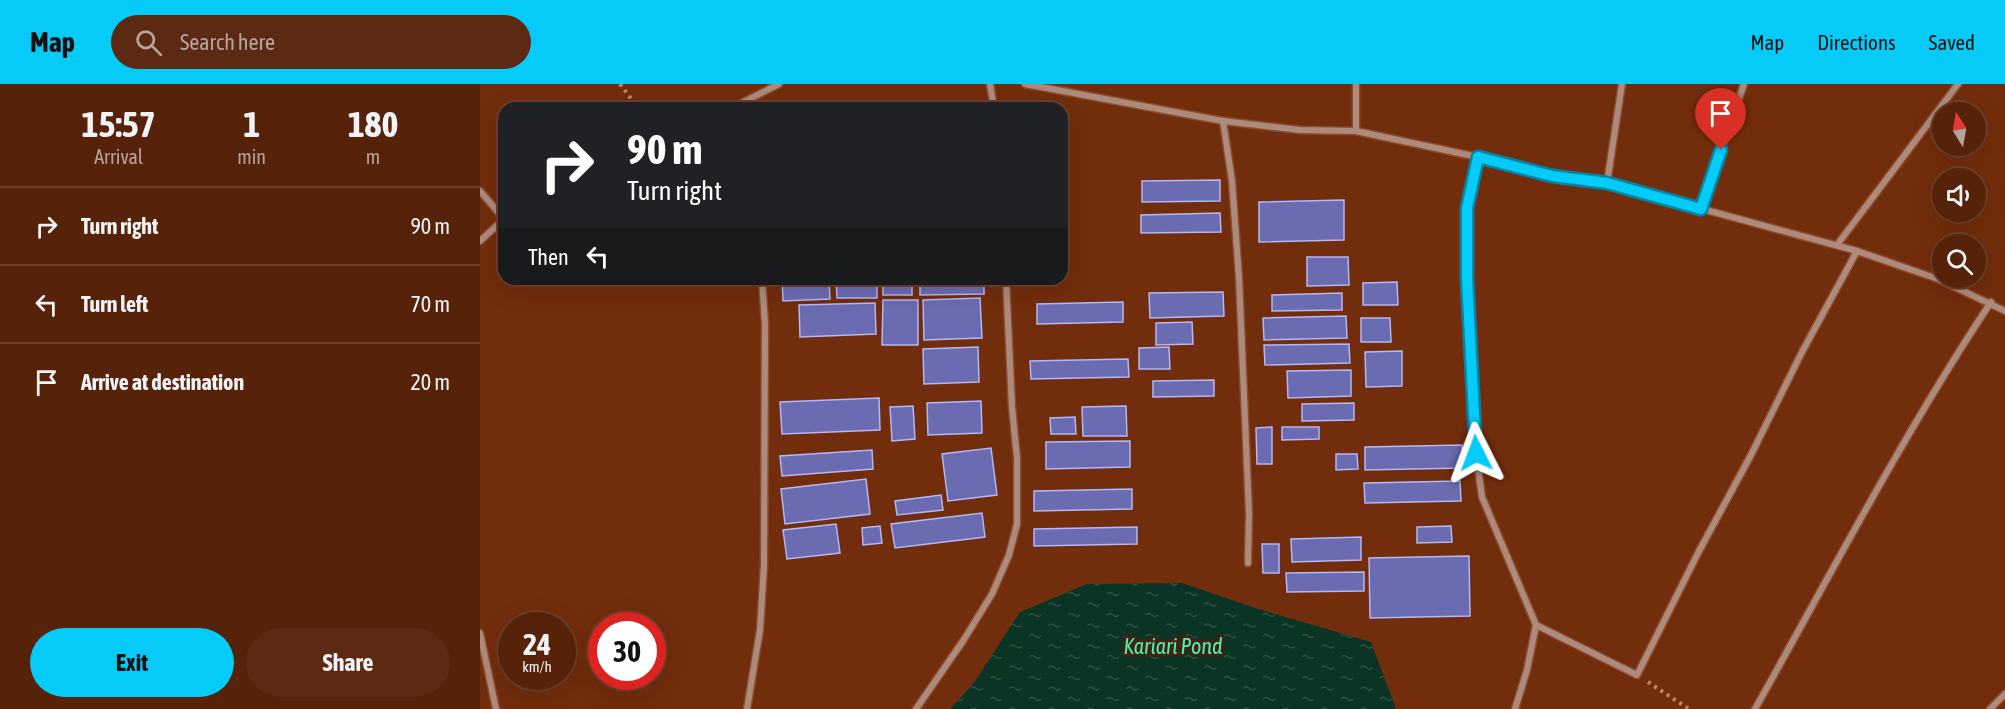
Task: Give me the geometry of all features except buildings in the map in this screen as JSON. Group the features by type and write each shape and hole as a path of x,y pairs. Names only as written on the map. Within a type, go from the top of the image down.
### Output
{"street":[{"path":"748,102 779,84"},
{"path":"990,84 993,102"},
{"path":"1025,84 1223,120 1300,130 1356,131 1478,157 1552,176 1607,183 1857,251 1938,279 1991,302 2005,311"},
{"path":"1356,84 1356,131"},
{"path":"1607,183 1622,84"},
{"path":"1701,209 1744,84"},
{"path":"1837,245 1958,84"},
{"path":"1223,120 1232,181 1238,267 1248,502 1248,563"},
{"path":"1478,157 1467,208 1467,279 1476,453 1482,497 1536,625 1527,670 1515,709"},
{"path":"480,191 498,212"},
{"path":"480,241 498,224"},
{"path":"1536,625 1637,675 1802,352 1857,251"},
{"path":"747,709 760,630 764,565 765,324 762,285"},
{"path":"916,709 992,594 1009,555 1017,524 1017,458 1012,407 1006,285"},
{"path":"1755,709 1888,471 1953,360 1991,302"},
{"path":"480,633 496,709"},
{"path":"1990,709 2005,694"}],"path":[{"path":"620,84 634,102"},
{"path":"1637,675 1689,709"}],"water":[{"name":"Kariari Pond","path":"1182,583 1255,608 1371,642 1396,709 950,709 974,683 1020,612 1087,584"}],"route":[{"path":"1476,453 1467,279 1467,208 1478,157 1552,176 1607,183 1701,209 1721,150"}]}
